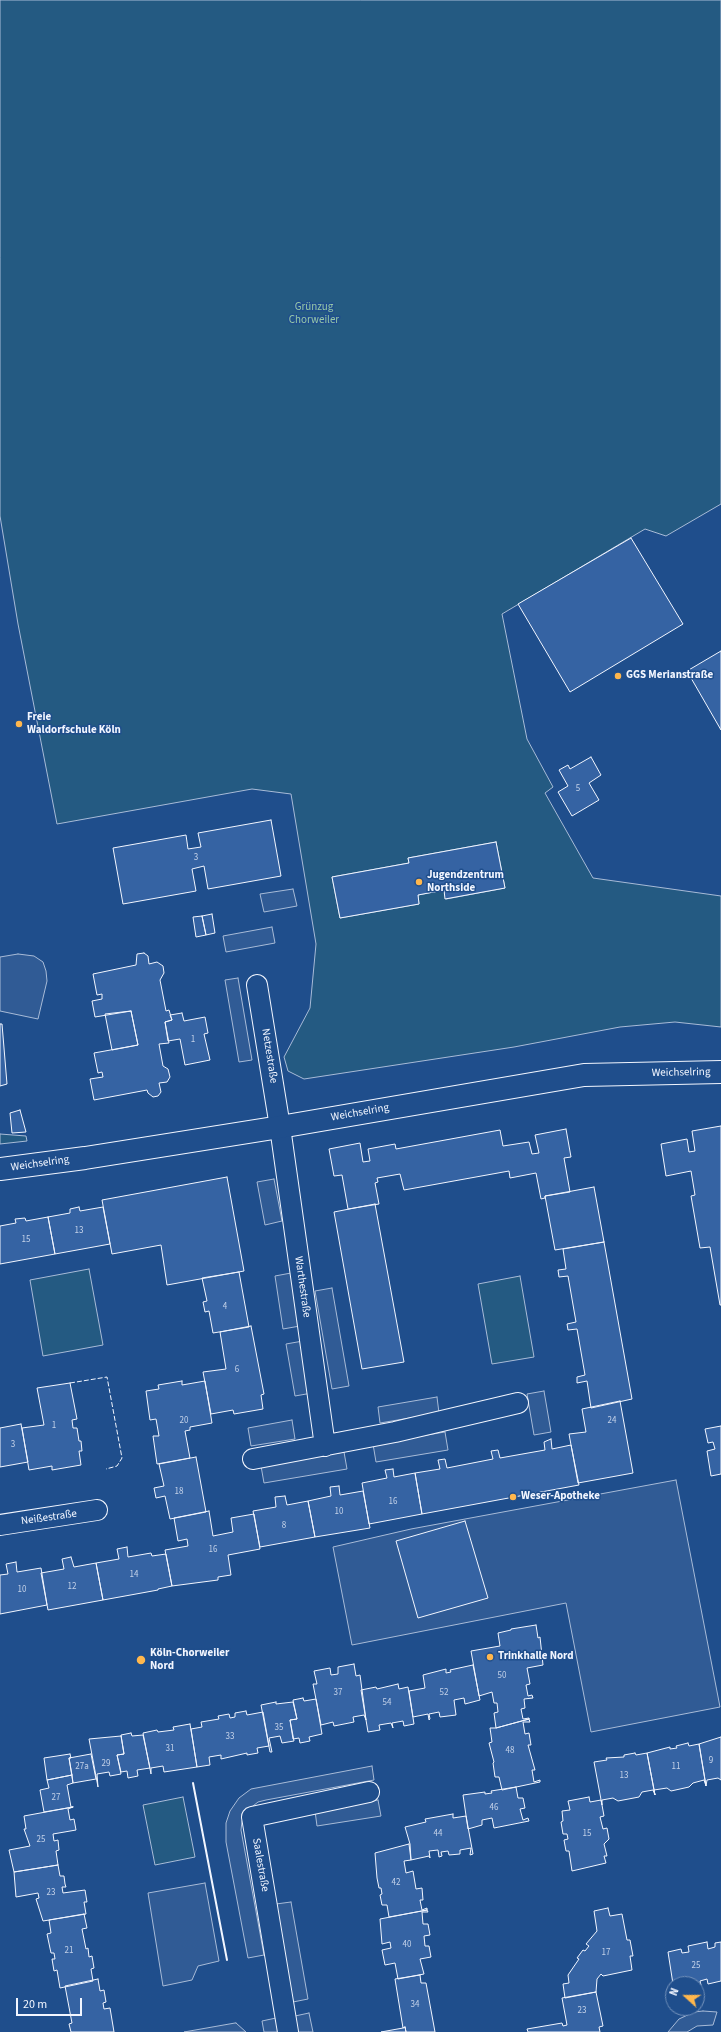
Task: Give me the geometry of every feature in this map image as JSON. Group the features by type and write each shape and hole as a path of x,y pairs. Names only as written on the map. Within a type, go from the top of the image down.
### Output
{"street":[{"name":"Netzestraße","path":"257,985 280,1128"},
{"name":"Weichselring","path":"0,1169 85,1158 280,1128 584,1076 721,1072"},
{"name":"Warthestraße","path":"280,1128 325,1446"},
{"path":"253,1459 325,1446 518,1403"},
{"name":"Neißestraße","path":"0,1525 97,1510"},
{"name":"Saalestraße","path":"288,2032 252,1817 369,1792"}],"green space":[{"name":"Grünzug Chorweiler","path":"0,0 721,0 721,504 666,536 645,529 502,614 527,739 553,787 545,793 593,878 721,896 721,1027 675,1022 620,1027 514,1047 304,1079 288,1071 284,1057 310,1008 316,944 291,794 252,789 57,824 18,624 0,516","holes":["496,842 505,888 446,899 444,890 418,895 419,904 340,918 332,877 409,863 408,858"]},
{"path":"0,1134 26,1136 27,1141 0,1144"},
{"path":"89,1269 103,1345 43,1356 30,1280"},
{"path":"520,1276 534,1357 492,1364 478,1284"},
{"path":"183,1797 195,1857 155,1865 143,1805"}],"shaded area":[{"path":"293,889 297,906 264,912 260,894"},
{"path":"272,927 275,943 226,952 223,936"},
{"path":"18,954 34,956 43,962 46,971 47,981 38,1019 0,1011 0,957"},
{"path":"238,978 252,1060 239,1062 225,980"},
{"path":"274,1179 282,1221 265,1225 257,1182"},
{"path":"291,1273 300,1326 283,1329 275,1276"},
{"path":"332,1288 349,1386 332,1389 315,1291"},
{"path":"303,1341 312,1393 295,1396 286,1344"},
{"path":"544,1391 551,1432 534,1435 527,1394"},
{"path":"437,1397 439,1413 380,1423 378,1407"},
{"path":"292,1420 295,1439 251,1446 248,1428"},
{"path":"445,1432 448,1450 376,1462 373,1444"},
{"path":"344,1452 347,1469 264,1483 261,1466"},
{"path":"676,1480 720,1707 591,1732 566,1603 352,1645 333,1547 411,1529"},
{"path":"372,1766 374,1780 266,1800 258,1802 248,1810 242,1821 241,1830 264,1955 248,1958 226,1842 226,1823 230,1811 239,1798 251,1789"},
{"path":"378,1800 381,1816 317,1826 315,1811"},
{"path":"205,1883 219,1961 198,1966 192,1980 163,1986 148,1893"},
{"path":"291,1902 308,1999 293,2002 276,1904"},
{"path":"705,2011 717,2012 713,2025 697,2026 687,2032 668,2032 679,2019 685,2016 705,2016"},
{"path":"309,2013 313,2032 298,2032 295,2016"},
{"path":"276,2018 279,2032 264,2032 262,2021"},
{"path":"235,2023 246,2032 184,2032"}],"building":[{"path":"631,538 683,624 570,692 518,604"},
{"path":"721,651 721,730 687,671"},
{"path":"591,757 601,775 589,783 599,800 572,816 558,792 568,786 559,770 568,765 570,769"},
{"path":"271,820 281,876 208,889 204,866 192,869 196,891 123,904 113,848 186,835 188,849 201,847 198,833"},
{"name":"Jugendzentrum Northside","path":"496,842 505,888 445,899 444,890 418,895 419,904 340,918 332,877 409,863 408,858"},
{"path":"212,914 215,933 206,935 202,916"},
{"path":"202,916 206,935 196,937 193,917"},
{"path":"144,953 148,956 149,964 157,962 163,966 164,973 160,980 166,1011 169,1010 172,1020 165,1022 169,1043 159,1044 163,1066 168,1069 170,1077 167,1082 159,1083 161,1092 158,1096 153,1097 147,1090 94,1100 90,1079 103,1077 102,1072 98,1073 94,1053 138,1045 131,1011 95,1017 92,1001 102,999 102,994 97,995 93,974 136,965 137,954"},
{"path":"131,1011 138,1045 112,1050 105,1014"},
{"path":"182,1013 184,1021 205,1017 208,1033 204,1034 210,1060 185,1065 180,1039 168,1041 165,1022 172,1020 170,1015"},
{"path":"0,1024 2,1024 7,1084 0,1086"},
{"path":"20,1110 26,1132 12,1133 10,1113"},
{"path":"721,1126 720,1305 710,1247 700,1248 691,1196 695,1195 691,1171 666,1176 661,1144 687,1139 689,1152 695,1151 692,1131"},
{"path":"566,1129 571,1157 564,1158 570,1192 545,1196 545,1198 541,1199 536,1173 510,1178 509,1171 404,1190 400,1174 377,1178 378,1182 375,1183 379,1204 348,1209 342,1175 334,1176 329,1149 360,1143 363,1162 370,1161 368,1149 395,1144 396,1149 500,1130 503,1146 529,1142 532,1154 539,1153 535,1135"},
{"path":"227,1177 244,1271 167,1285 161,1245 112,1254 102,1200"},
{"path":"594,1187 604,1242 555,1250 545,1196"},
{"path":"375,1204 404,1362 362,1369 334,1212"},
{"path":"79,1207 80,1211 103,1207 110,1244 55,1254 48,1217 70,1213 70,1209"},
{"path":"48,1217 55,1254 0,1264 0,1226 16,1223 15,1219 25,1218 26,1221"},
{"path":"604,1242 632,1399 591,1408 587,1381 577,1383 577,1377 585,1375 577,1329 568,1330 567,1324 576,1322 568,1276 559,1277 558,1270 566,1269 563,1249"},
{"path":"239,1272 249,1327 213,1333 209,1311 205,1312 203,1302 207,1301 202,1278"},
{"path":"251,1326 264,1394 261,1395 263,1409 234,1414 233,1410 211,1414 203,1372 226,1369 220,1332"},
{"path":"182,1381 182,1385 205,1381 212,1423 190,1427 190,1430 185,1431 190,1458 157,1464 153,1436 159,1436 156,1419 150,1420 146,1391 159,1389 158,1385"},
{"path":"70,1383 77,1419 72,1420 73,1428 77,1428 79,1441 81,1441 82,1451 79,1451 81,1465 52,1470 52,1466 29,1470 22,1428 44,1425 37,1388"},
{"path":"620,1401 633,1473 578,1483 569,1434 586,1432 582,1409"},
{"path":"21,1424 28,1462 0,1467 0,1428"},
{"path":"721,1426 721,1474 711,1476 707,1451 715,1449 713,1442 708,1443 705,1429"},
{"path":"551,1439 552,1449 571,1445 579,1485 422,1514 415,1473 440,1469 438,1460 445,1459 447,1468 493,1459 491,1451 498,1450 500,1458 545,1450 544,1442"},
{"path":"196,1457 206,1512 170,1519 165,1496 156,1498 154,1488 164,1486 159,1464"},
{"path":"393,1469 394,1477 415,1473 422,1514 369,1524 362,1483 387,1478 385,1470"},
{"path":"339,1486 340,1495 363,1491 370,1528 315,1537 308,1501 331,1496 330,1487"},
{"path":"285,1496 287,1505 308,1501 315,1537 260,1547 253,1511 276,1507 275,1497"},
{"path":"209,1511 213,1536 233,1532 231,1518 254,1514 260,1549 228,1555 231,1575 218,1577 218,1580 172,1586 165,1550 188,1546 187,1539 178,1541 174,1518"},
{"path":"465,1521 488,1598 418,1618 396,1541"},
{"path":"127,1547 128,1557 151,1553 152,1556 166,1554 172,1586 103,1600 96,1563 119,1559 117,1549"},
{"path":"71,1557 74,1567 96,1563 103,1600 48,1610 41,1573 64,1569 62,1559"},
{"path":"16,1562 17,1572 41,1568 47,1605 0,1614 0,1575 8,1574 6,1564"},
{"path":"536,1625 538,1638 540,1637 543,1665 527,1668 530,1684 526,1685 528,1696 532,1695 533,1698 524,1699 525,1708 521,1709 523,1719 529,1719 496,1728 494,1713 498,1712 497,1703 494,1703 492,1692 479,1696 471,1651 500,1646 498,1633 511,1629"},
{"path":"354,1664 356,1676 360,1675 366,1720 364,1715 353,1717 354,1722 334,1726 333,1722 321,1725 313,1684 317,1684 314,1671 330,1668 331,1675 338,1674 338,1667"},
{"path":"473,1665 480,1700 465,1704 464,1698 454,1700 456,1715 440,1717 439,1712 429,1714 429,1720 428,1714 413,1717 409,1691 425,1688 423,1675 446,1669 446,1673 451,1672 450,1670"},
{"path":"398,1684 399,1689 408,1687 414,1724 404,1726 403,1721 392,1723 393,1728 391,1723 379,1725 380,1730 368,1732 361,1690 376,1687 377,1689"},
{"path":"303,1698 304,1701 316,1699 322,1734 309,1737 310,1741 300,1743 299,1738 293,1739 290,1720 297,1719 293,1700"},
{"path":"276,1702 276,1704 293,1702 297,1719 290,1720 294,1741 282,1743 280,1736 269,1738 272,1752 270,1752 261,1705"},
{"path":"246,1711 247,1715 263,1712 269,1746 257,1748 258,1753 247,1755 247,1753 221,1759 221,1755 209,1757 210,1765 197,1767 191,1729 202,1727 201,1722 219,1719 218,1716 229,1714 230,1718 235,1717 235,1713"},
{"path":"529,1719 530,1722 523,1722 525,1734 529,1733 531,1745 528,1745 535,1770 532,1770 534,1782 540,1780 540,1782 502,1790 499,1777 495,1777 494,1762 489,1743 492,1742 490,1728 496,1728"},
{"path":"190,1724 197,1767 164,1772 163,1766 151,1768 151,1774 143,1733 157,1730 158,1732 174,1730 173,1727"},
{"path":"131,1733 132,1736 143,1735 150,1768 137,1770 138,1776 128,1778 127,1771 121,1772 117,1755 124,1754 121,1735"},
{"path":"121,1736 124,1754 117,1755 121,1774 110,1776 109,1772 97,1774 98,1787 89,1739"},
{"path":"721,1737 721,1780 718,1778 707,1780 706,1786 699,1744"},
{"path":"688,1743 689,1746 699,1744 706,1786 704,1780 693,1783 689,1787 671,1791 667,1788 654,1790 647,1753 670,1747 670,1749 677,1748 676,1746"},
{"path":"635,1753 636,1755 647,1753 655,1795 653,1790 642,1792 639,1797 618,1801 613,1798 602,1800 602,1805 594,1762 607,1760 606,1758 624,1757 624,1755"},
{"path":"70,1754 71,1758 69,1758 72,1775 47,1780 44,1758"},
{"path":"91,1754 96,1779 73,1783 69,1758"},
{"path":"72,1775 73,1783 67,1785 71,1807 73,1807 44,1812 40,1790 49,1788 47,1780"},
{"path":"516,1787 518,1798 523,1798 525,1808 520,1809 523,1820 528,1818 529,1821 494,1828 492,1818 482,1820 482,1825 468,1829 463,1795 485,1792 485,1794 492,1793 491,1791"},
{"path":"589,1797 590,1802 601,1800 604,1816 600,1817 603,1829 607,1828 609,1839 604,1844 607,1856 604,1856 606,1863 572,1871 569,1851 566,1851 564,1840 568,1839 567,1834 563,1834 561,1822 563,1821 562,1811 570,1810 568,1801"},
{"path":"73,1807 68,1809 70,1820 74,1819 76,1830 53,1834 54,1841 58,1840 59,1850 56,1851 58,1865 14,1872 9,1850 30,1846 24,1829 26,1829 24,1816"},
{"path":"453,1814 453,1818 466,1816 473,1854 470,1855 471,1848 460,1850 460,1854 449,1855 448,1851 441,1852 442,1856 439,1857 438,1850 429,1851 430,1858 429,1856 411,1860 410,1844 405,1827 426,1822 425,1819"},
{"path":"409,1844 411,1860 404,1861 406,1873 413,1871 416,1889 422,1888 423,1900 420,1900 422,1910 427,1908 427,1910 389,1917 387,1905 382,1905 380,1895 382,1894 377,1878 375,1853"},
{"path":"58,1865 60,1876 64,1876 66,1887 62,1887 63,1893 85,1890 87,1902 84,1902 86,1914 43,1921 36,1899 39,1898 38,1893 16,1897 14,1872"},
{"path":"608,1908 610,1916 622,1914 627,1940 630,1940 633,1956 630,1956 632,1970 603,1976 601,1974 597,1979 596,1992 565,1998 563,1984 569,1983 568,1975 579,1959 577,1958 583,1950 585,1951 589,1946 586,1944 597,1931 594,1911"},
{"path":"427,1910 428,1912 422,1912 423,1924 428,1924 430,1935 424,1936 425,1946 429,1946 431,1957 420,1959 424,1974 398,1979 395,1963 385,1965 382,1950 391,1948 390,1942 382,1944 380,1919"},
{"path":"84,1914 87,1928 82,1929 86,1949 88,1948 89,1957 92,1956 94,1968 91,1969 93,1981 60,1988 57,1970 54,1971 52,1959 55,1959 54,1953 51,1953 47,1934 51,1933 49,1920"},
{"path":"707,1942 708,1949 715,1947 715,1943 721,1942 721,1981 708,1984 707,1979 705,1980 705,1976 672,1976 668,1952 681,1949 682,1953 689,1952 688,1946"},
{"path":"420,1975 421,1983 426,1983 435,2032 406,2032 405,2027 403,2028 395,1979"},
{"path":"98,1979 100,1991 104,1990 106,2002 103,2003 104,2009 110,2008 114,2032 71,2032 69,2024 72,2023 65,1986"},
{"path":"596,1992 603,2026 599,2027 600,2032 528,2032 527,2029 562,2023 563,2026 567,2025 562,1998"},
{"path":"405,2027 406,2032 381,2032 403,2028"}],"fence":[{"path":"70,1383 107,1377 122,1458 117,1466 106,1469"}],"wall":[{"path":"193,1783 227,1960"}],"place":[{"name":"GGS Merianstraße","path":"618,676"},
{"name":"Freie Waldorfschule Köln","path":"19,724"},
{"name":"Jugendzentrum Northside","path":"419,882"},
{"name":"Weser-Apotheke","path":"513,1497"},
{"name":"Trinkhalle Nord","path":"490,1657"},
{"name":"Köln-Chorweiler Nord","path":"141,1660"}]}
